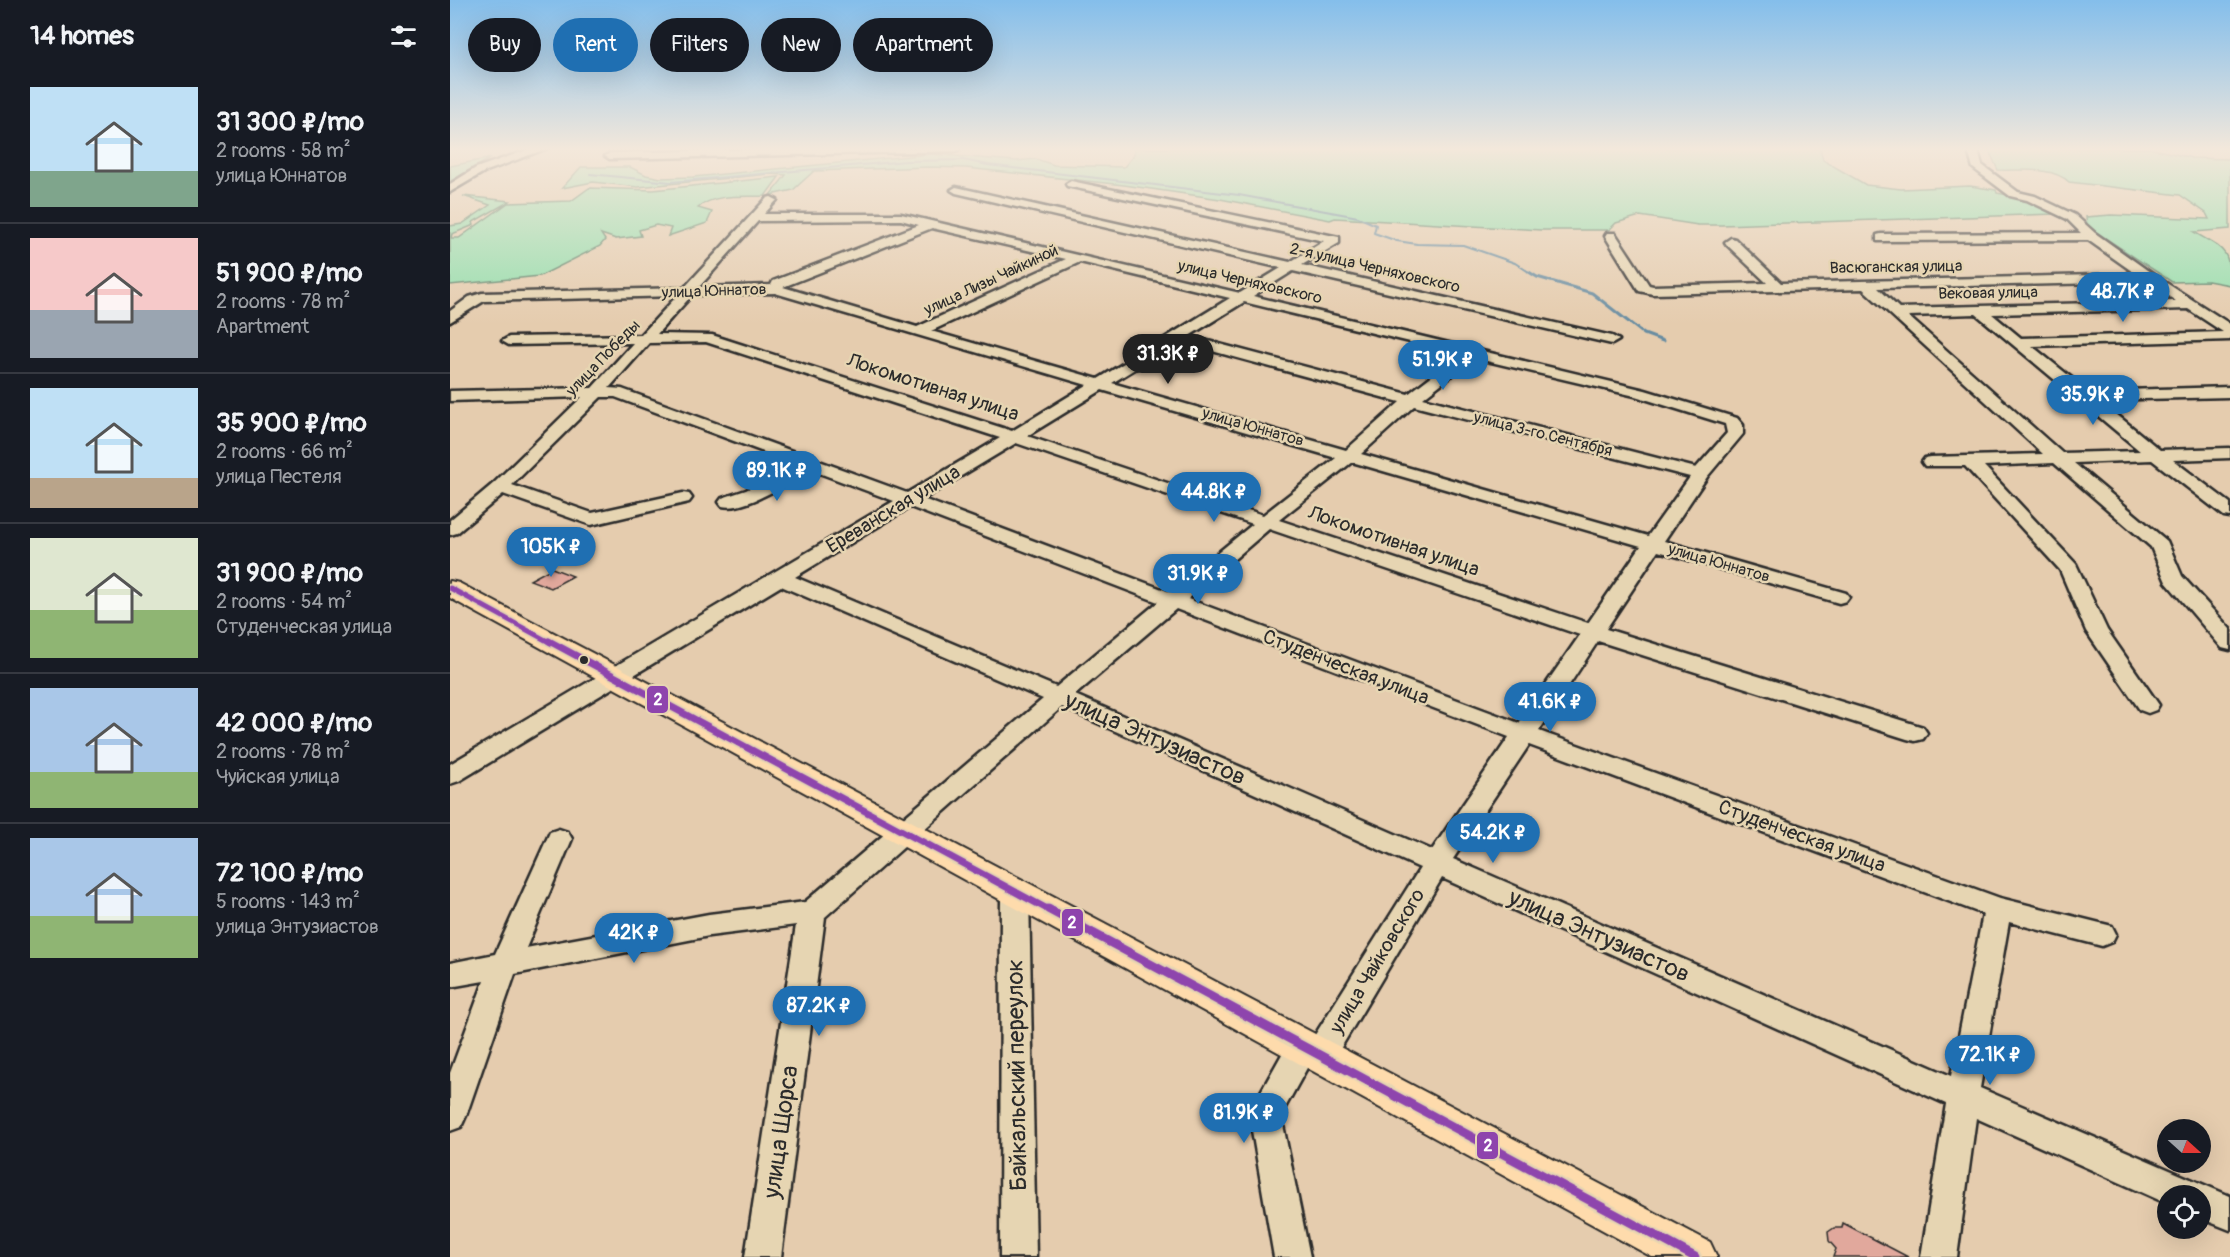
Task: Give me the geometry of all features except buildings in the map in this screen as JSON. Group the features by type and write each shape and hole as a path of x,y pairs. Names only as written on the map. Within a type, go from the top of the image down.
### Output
{"main road":[{"path":"450,588 1015,894 1695,1257"}],"street":[{"name":"улица Победы","path":"450,530 500,487 597,392 765,207"},
{"name":"2-я улица Черняховского","path":"1030,207 1612,340"},
{"path":"1115,226 1157,207"},
{"name":"Ереванская улица","path":"450,775 1335,240 1176,207"},
{"path":"2053,207 2071,217 2091,236 2149,278 2230,330"},
{"name":"улица Черняховского","path":"755,218 881,216 931,224 1640,393 1731,421"},
{"path":"776,289 778,284 931,224"},
{"name":"Васюганская улица","path":"1611,236 1644,288 1653,290 2149,278"},
{"path":"1881,238 2091,236"},
{"path":"1731,242 1777,286"},
{"name":"улица Лизы Чайкиной","path":"918,332 1078,258"},
{"path":"1865,284 2058,458 2160,545 2174,578 2230,643"},
{"name":"улица Юннатов","path":"450,318 474,300 482,297 776,289 1839,597"},
{"name":"Вековая улица","path":"1895,312 2190,305"},
{"path":"1979,310 2156,455 2230,512"},
{"path":"2018,342 2230,336"},
{"name":"улица 3-го Сентября","path":"1177,337 1701,474"},
{"name":"Локомотивная улица","path":"509,341 707,338 1014,436 1593,632 1915,733"},
{"path":"450,975 709,925 812,912 1059,697 1267,521 1350,455 1411,400 1471,353"},
{"name":"Студенческая улица","path":"450,396 617,392 1524,734 1998,908 2102,934"},
{"path":"2084,396 2230,392"},
{"name":"улица Чайковского","path":"1292,1257 1265,1113 1311,1052 1701,474 1735,434 1735,425 1731,421"},
{"path":"1931,462 2230,453"},
{"path":"1970,461 2069,568 2097,631 2148,705"},
{"path":"728,502 752,494 809,464"},
{"path":"500,487 591,519 683,498"},
{"name":"улица Энтузиастов","path":"778,577 1059,697 2164,1185"},
{"path":"450,1116 504,966 559,839"},
{"name":"Байкальский переулок","path":"1015,894 1018,1257"},
{"path":"1939,1257 1963,1097 1998,908"},
{"name":"улица Щорса","path":"764,1257 812,912"},
{"path":"2211,1205 2230,1213"}],"green space":[{"path":"488,207 500,207 473,222 474,225 452,234 451,238 459,238 503,207 700,207 698,208 712,212 707,223 668,236 671,228 656,225 639,230 641,236 616,239 601,234 605,240 600,246 540,276 450,285 450,226 462,224"},
{"path":"1260,207 2046,207 2056,214 1722,225 1698,225 1640,216 1616,223 1609,230 1541,230 1335,218 1330,220"},
{"path":"2197,207 2230,207 2230,229 2194,232 2223,251 2229,264 2230,285 2208,281 2172,282 2087,226 2086,217 2111,215 2209,219 2206,213"}],"waterway":[{"path":"1302,207 1358,217 1376,225 1374,233 1397,241 1463,245 1515,263 1532,274"},
{"path":"1529,272 1537,277 1592,293 1644,334 1663,341"}],"transit line":[{"name":"2","path":"450,588 1695,1257"}]}
